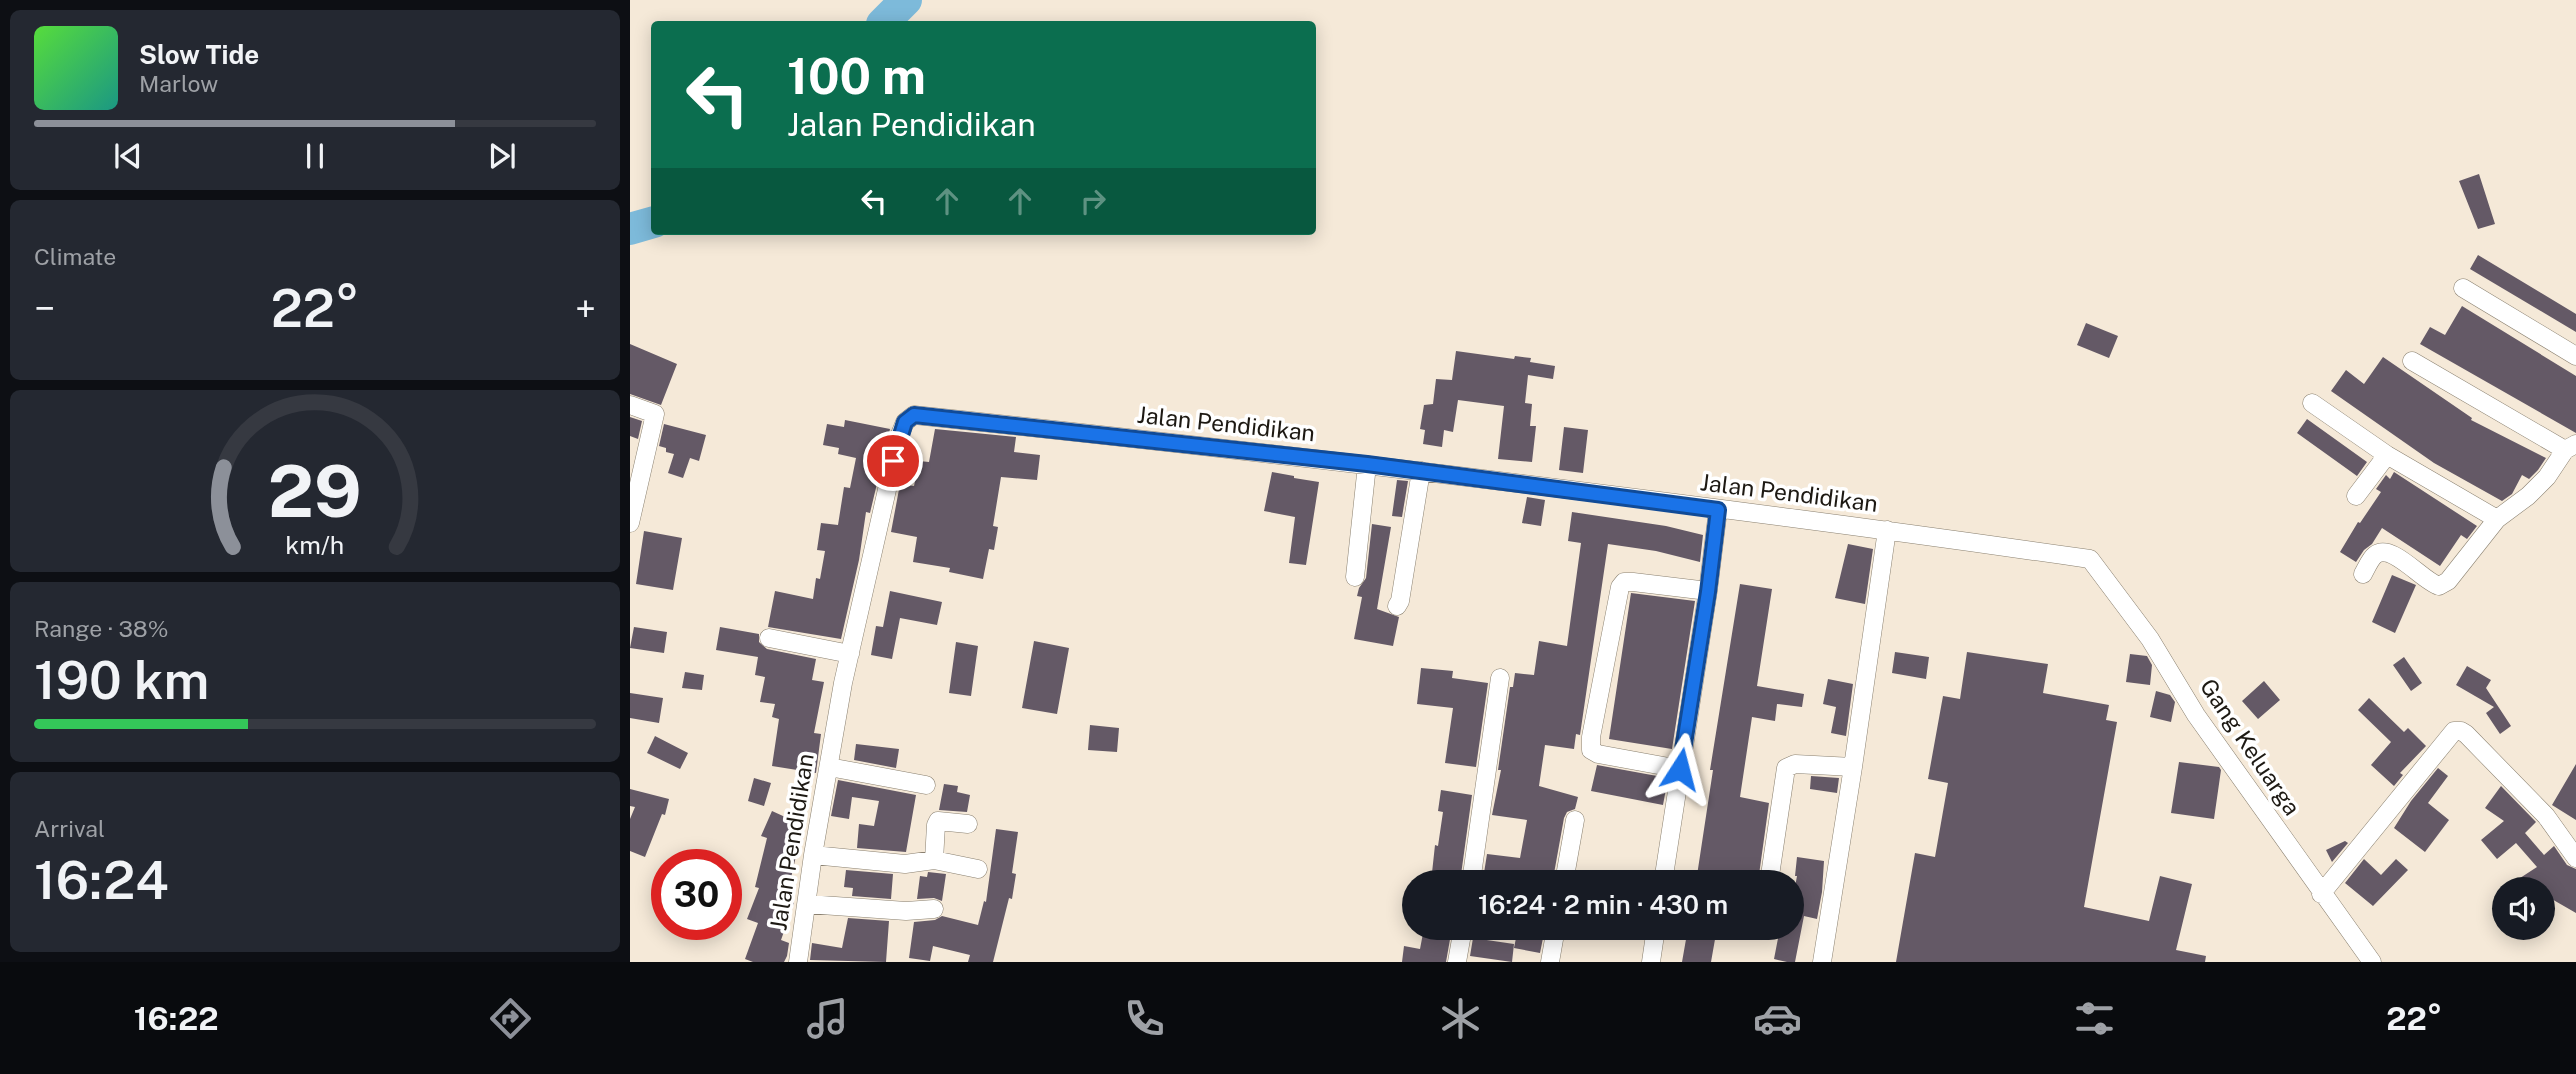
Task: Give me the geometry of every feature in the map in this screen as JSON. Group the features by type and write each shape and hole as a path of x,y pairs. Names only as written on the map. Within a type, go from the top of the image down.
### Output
{"street":[{"path":"2463,288 2576,356"},
{"path":"2363,575 2375,555 2384,552 2393,553 2431,583 2439,586 2448,581 2497,519 2528,496 2570,447 2412,361"},
{"path":"2312,404 2387,455 2497,519"},
{"path":"630,405 655,414 655,421 630,523"},
{"name":"Jalan Pendidikan","path":"798,962 813,855 850,654 899,437 905,422 914,415 1367,464 1887,530 2090,559"},
{"path":"2356,496 2387,455"},
{"path":"1355,577 1367,464"},
{"path":"1397,606 1422,471"},
{"path":"1665,870 1718,510"},
{"path":"1822,962 1887,530"},
{"name":"Gang Keluarga","path":"2090,559 2150,639 2196,715 2372,962"},
{"path":"1680,769 1598,754 1591,750 1591,737 1619,587 1624,582 1633,582 1708,592"},
{"path":"769,638 850,654"},
{"path":"1473,870 1500,678"},
{"path":"2321,894 2454,731 2466,734 2546,816 2576,858"},
{"path":"1771,870 1786,768 1795,764 1853,767"},
{"path":"829,768 926,785"},
{"path":"1566,870 1575,820"},
{"path":"934,860 938,821 968,824"},
{"path":"813,855 905,864 934,860 978,869"},
{"path":"807,904 906,911 934,909"},
{"path":"1457,962 1461,940"},
{"path":"1550,962 1554,940"},
{"path":"1651,962 1654,940"}],"building":[{"path":"2479,174 2495,224 2478,229 2459,181"},
{"path":"2478,255 2576,314 2576,332 2470,269"},
{"path":"2462,306 2576,376 2576,433 2420,344 2430,327 2445,335"},
{"path":"2086,323 2118,336 2109,358 2077,345"},
{"path":"630,344 677,364 661,405 630,394"},
{"path":"1456,351 1514,359 1515,356 1531,358 1530,362 1555,366 1553,379 1528,375 1525,403 1532,404 1530,426 1536,426 1532,462 1498,459 1504,406 1458,400 1453,432 1444,430 1442,447 1423,444 1425,430 1420,429 1424,405 1433,404 1436,379 1452,380"},
{"path":"2383,357 2472,418 2471,420 2546,458 2538,470 2529,479 2522,475 2512,494 2502,501 2434,463 2331,391 2346,370 2364,384"},
{"path":"630,417 642,421 638,439 630,436"},
{"path":"2307,419 2367,462 2357,476 2297,433"},
{"path":"845,420 890,429 870,513 866,512 859,560 841,639 768,627 775,591 813,599 816,578 820,579 825,551 817,550 821,523 838,525 844,487 850,488 856,458 838,454 839,448 823,445 827,424 844,427"},
{"path":"664,424 706,435 699,461 690,458 683,478 668,473 674,454 659,446"},
{"path":"1564,427 1588,430 1583,473 1559,470"},
{"path":"935,429 1016,437 1014,452 1040,455 1037,480 1001,477 993,526 998,527 994,550 989,549 983,579 949,572 950,568 913,562 917,537 891,532 900,484 914,486 919,461 929,462"},
{"path":"1272,472 1319,482 1306,565 1289,563 1295,517 1264,511"},
{"path":"2394,472 2477,526 2467,539 2461,535 2440,566 2382,528 2356,562 2340,552 2381,492 2376,489 2386,475 2390,479"},
{"path":"1397,480 1408,481 1402,517 1392,516"},
{"path":"1527,497 1545,500 1541,526 1522,523"},
{"path":"1572,512 1666,526 1703,535 1700,562 1656,551 1608,544 1580,735 1576,734 1574,749 1545,745 1539,786 1578,797 1575,809 1567,812 1564,818 1555,870 1484,870 1487,854 1520,858 1527,820 1492,815 1501,770 1498,770 1510,687 1513,687 1515,673 1534,675 1539,641 1567,646 1581,543 1568,541"},
{"path":"1372,524 1391,527 1377,609 1399,617 1393,646 1354,639 1362,597 1357,596 1366,578"},
{"path":"644,531 682,538 673,590 636,584"},
{"path":"1848,544 1873,549 1865,604 1835,598"},
{"path":"2392,575 2416,585 2395,633 2372,622"},
{"path":"1740,584 1772,589 1757,686 1804,694 1802,707 1777,704 1775,721 1752,717 1740,797 1769,803 1760,870 1698,870 1713,770 1710,770"},
{"path":"890,591 942,602 937,625 900,618 892,659 871,655 876,626 883,627"},
{"path":"1631,593 1695,601 1672,749 1609,739"},
{"path":"634,627 667,632 664,653 630,648"},
{"path":"720,627 759,634 759,642 767,649 816,659 812,680 824,682 814,733 821,734 816,773 772,766 779,719 772,717 775,704 760,702 765,677 755,675 758,657 716,650"},
{"path":"1034,641 1069,648 1057,714 1022,708"},
{"path":"956,642 978,646 971,696 949,693"},
{"path":"1895,652 1929,657 1926,679 1892,673"},
{"path":"1967,652 2048,664 2043,693 2109,705 2106,720 2117,722 2084,907 2149,921 2160,876 2192,884 2176,950 2206,956 2205,962 1896,962 1915,853 1935,857 1948,783 1928,779 1943,696 1960,699"},
{"path":"2130,654 2147,656 2152,665 2150,685 2126,682"},
{"path":"2404,657 2422,683 2411,691 2393,665"},
{"path":"2467,666 2491,680 2486,688 2511,726 2500,734 2486,713 2494,707 2456,685"},
{"path":"1421,668 1453,671 1452,678 1488,683 1476,767 1445,763 1453,708 1417,704"},
{"path":"685,672 704,675 702,690 682,688"},
{"path":"1828,679 1853,684 1846,736 1831,733 1836,707 1823,704"},
{"path":"2264,681 2280,700 2258,719 2242,701"},
{"path":"2156,691 2170,695 2175,702 2171,722 2150,717"},
{"path":"630,693 663,698 659,723 630,718"},
{"path":"2369,698 2404,732 2408,728 2426,746 2400,773 2403,775 2394,786 2371,765 2391,742 2358,710"},
{"path":"1090,725 1119,728 1117,752 1088,750"},
{"path":"655,736 688,753 680,769 647,753"},
{"path":"856,744 899,749 896,768 854,760"},
{"path":"2179,762 2219,767 2221,770 2214,819 2171,813"},
{"path":"2576,764 2576,820 2552,805"},
{"path":"1597,765 1668,778 1663,805 1591,791"},
{"path":"2438,768 2448,776 2428,803 2449,820 2425,852 2394,828 2411,801"},
{"path":"1811,776 1839,778 1837,793 1810,789"},
{"path":"754,778 771,783 764,806 748,801"},
{"path":"838,780 916,795 906,852 857,848 859,824 874,826 879,801 852,797 849,819 831,816"},
{"path":"944,784 958,786 957,792 970,795 967,812 939,810"},
{"path":"2501,786 2536,822 2525,833 2544,855 2554,846 2567,865 2576,869 2576,913 2555,901 2555,877 2522,877 2537,867 2516,843 2497,859 2481,840 2504,821 2485,808"},
{"path":"630,789 669,799 665,815 662,814 645,857 630,851 630,819 635,807 630,806"},
{"path":"1441,790 1472,795 1462,870 1432,870 1443,812 1438,811"},
{"path":"772,811 805,826 793,855 796,856 786,900 794,903 781,940 789,943 787,956 784,962 753,962 745,959 758,923 747,919 759,888 755,887 767,838 761,836"},
{"path":"996,829 1018,832 1012,873 1016,874 1012,899 1009,898 993,962 968,962 970,955 933,946 930,961 909,958 914,922 935,920 942,916 978,925 984,901 986,902"},
{"path":"2345,841 2348,843 2332,862 2326,850"},
{"path":"1797,857 1824,861 1817,919 1804,916 1804,870 1796,870"},
{"path":"2364,859 2381,875 2396,859 2408,870 2373,906 2345,883"},
{"path":"846,870 893,874 891,899 852,896 853,888 844,887"},
{"path":"928,872 946,874 942,901 934,898 917,899 920,876 927,877"},
{"path":"848,918 889,921 886,962 810,960 812,943 842,948"},
{"path":"1422,940 1450,940 1446,962 1402,962 1404,946 1420,949"},
{"path":"1473,940 1514,944 1512,962 1470,956"},
{"path":"1516,940 1543,940 1540,953 1514,948"},
{"path":"1686,940 1715,940 1711,962 1682,962"},
{"path":"1778,940 1799,940 1795,962 1774,959"}],"waterway":[{"path":"885,21 906,0"},
{"path":"630,229 651,223"}],"route":[{"path":"893,461 905,422 914,415 1367,464 1718,510 1680,769"}]}
